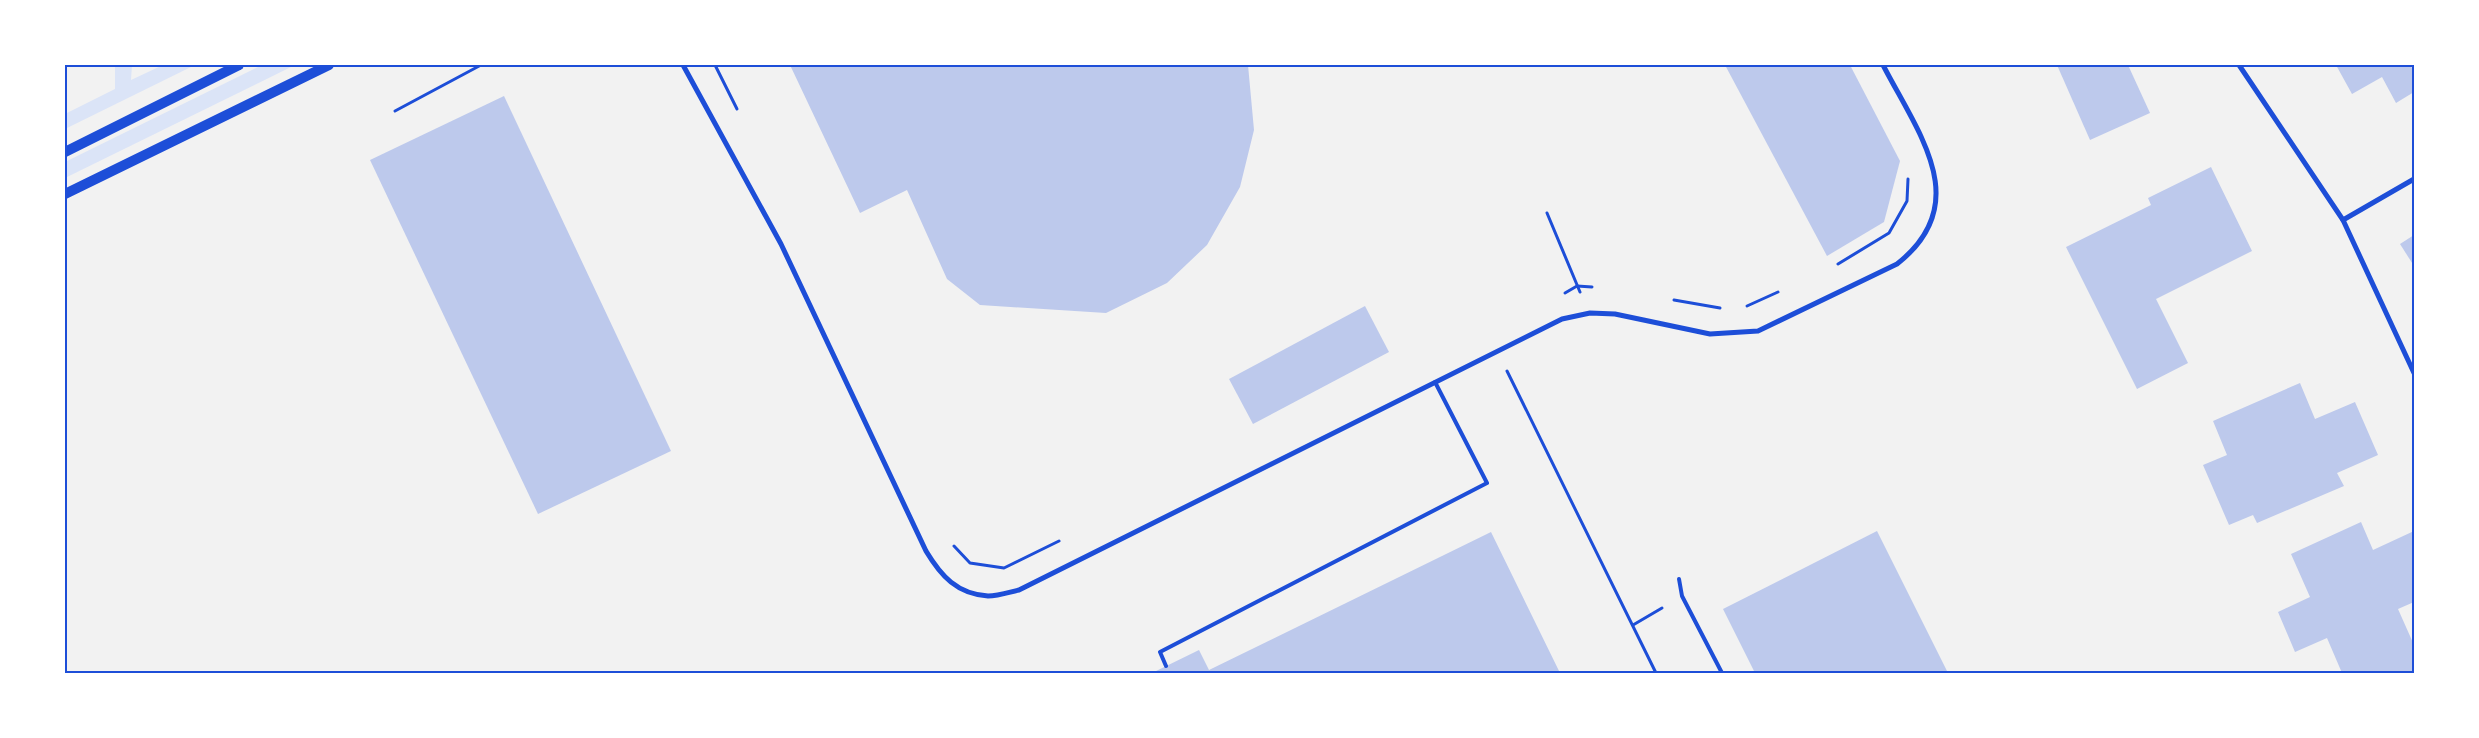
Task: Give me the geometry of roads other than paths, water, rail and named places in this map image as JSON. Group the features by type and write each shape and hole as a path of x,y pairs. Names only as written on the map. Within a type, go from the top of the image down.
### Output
{"main road":[{"path":"65,152 239,65"},
{"path":"65,194 329,65"}],"street":[{"path":"683,65 781,244 926,551 941,574 964,591 989,596 1019,590 1562,319 1590,313 1615,314 1710,334 1758,331 1897,264 1912,252 1933,221 1938,187 1930,157 1883,65"},
{"path":"2239,65 2344,220 2414,373"},
{"path":"2344,220 2414,179"}],"lane":[{"path":"1166,666 1160,652 1487,483 1435,382"},
{"path":"1679,578 1682,596 1722,673"}]}
